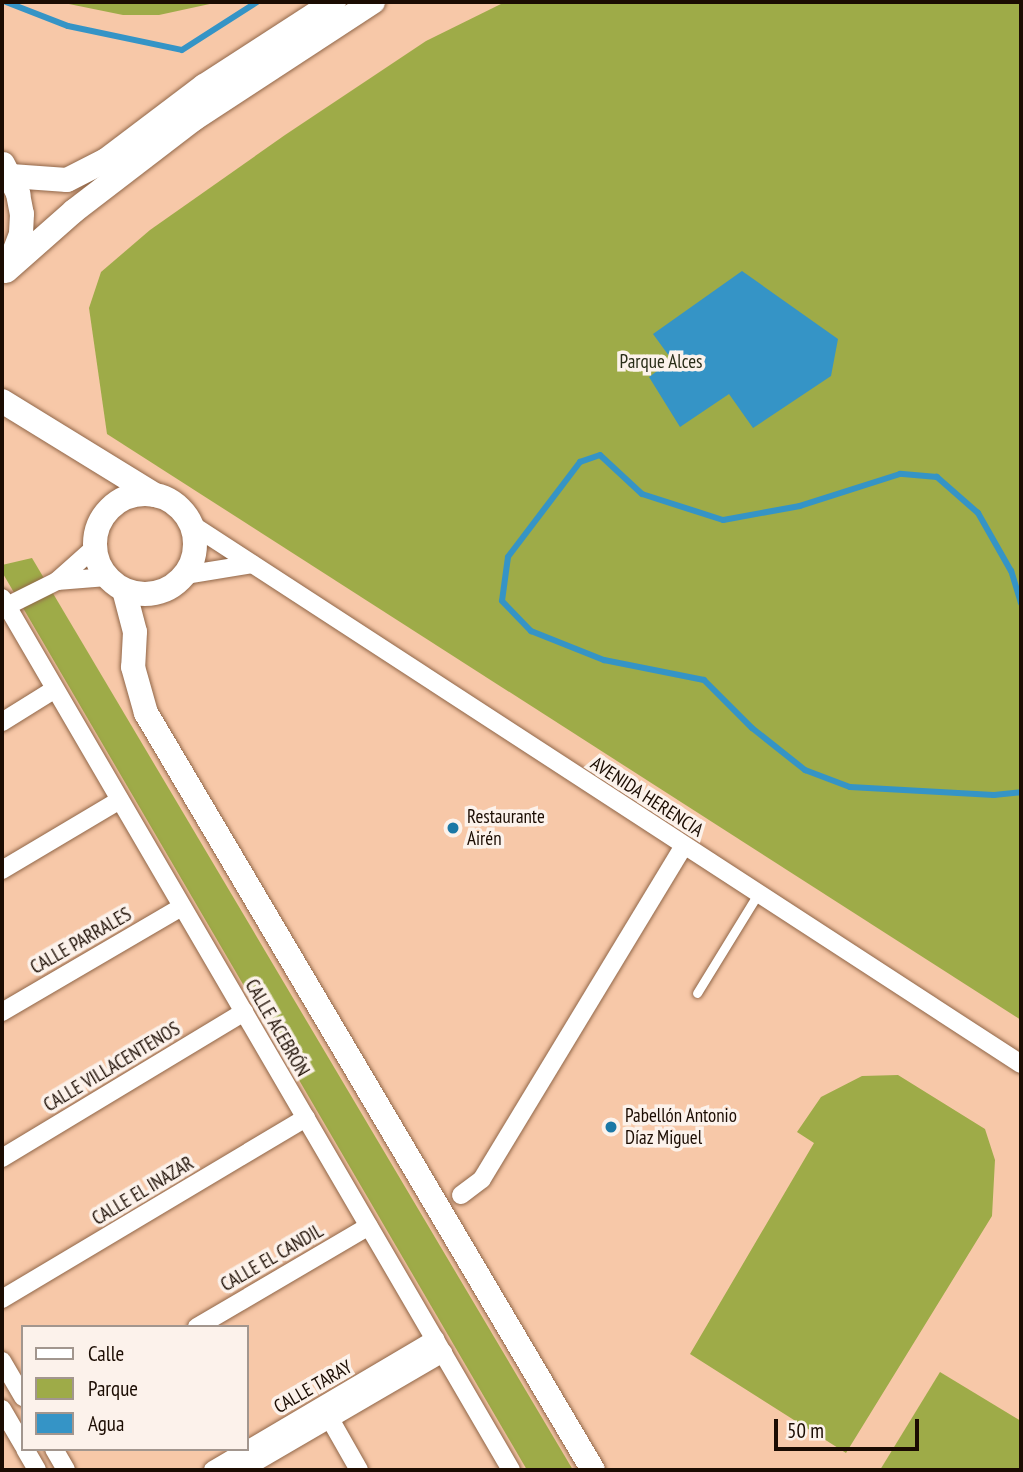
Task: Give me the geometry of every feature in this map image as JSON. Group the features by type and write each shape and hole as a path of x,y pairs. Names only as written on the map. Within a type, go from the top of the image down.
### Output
{"main road":[{"path":"4,274 20,234 22,214 6,169 67,180 106,160 204,86 334,2"},
{"path":"4,274 74,211 194,119 373,2"},
{"path":"2,401 99,462 176,505 191,524 193,559 185,575 162,592 135,632"},
{"path":"99,462 114,504"},
{"path":"155,495 134,495 114,504 99,524 94,548 115,583 135,632 132,667 146,713 593,1470"},
{"path":"115,583 143,594 162,592"}],"street":[{"name":"AVENIDA HERENCIA","path":"191,524 1021,1064"},
{"path":"4,602 57,581 94,548"},
{"path":"185,575 252,564"},
{"path":"57,581 115,583"},
{"name":"CALLE ACEBRÓN","path":"4,602 511,1470"},
{"path":"2,722 55,689"},
{"path":"2,870 120,800"},
{"path":"461,1195 482,1179 684,846"},
{"name":"CALLE PARRALES","path":"2,1012 182,907"},
{"name":"CALLE VILLACENTENOS","path":"2,1158 244,1012"},
{"name":"CALLE EL INAZAR","path":"2,1299 306,1118"},
{"name":"CALLE EL CANDIL","path":"200,1325 369,1226"},
{"name":"CALLE TARAY","path":"242,1470 330,1419 439,1346"},
{"name":"CALLE TARAY","path":"248,1451 439,1346"},
{"path":"2,1361 21,1393"},
{"path":"2,1409 21,1442"},
{"path":"330,1419 359,1470"},
{"path":"26,1451 37,1470"},
{"path":"55,1451 66,1470"},
{"name":"CALLE TARAY","path":"213,1470 248,1451"}],"lane":[{"path":"697,993 758,894"}],"green space":[{"path":"59,2 219,2 159,15 123,15"},
{"name":"Parque Alces","path":"505,2 1021,2 1021,1020 107,434 89,308 101,272 150,230 285,135 426,41"},
{"path":"32,558 573,1470 527,1470 2,572 2,565"},
{"path":"898,1075 985,1129 995,1160 992,1216 846,1453 690,1354 814,1143 797,1132 821,1097 862,1076"},
{"path":"940,1372 1021,1421 1021,1470 880,1470"}],"water":[{"path":"742,271 838,339 831,376 753,428 729,394 680,427 649,377 672,360 653,334"}],"waterway":[{"path":"6,2 68,26 182,50 257,2"},
{"path":"1021,603 1011,571 978,513 937,477 900,474 800,506 723,520 642,494 600,455 580,462 508,557 502,601 531,631 604,660 704,680 752,728 805,770 850,787 994,795 1021,792"}],"place":[{"name":"Restaurante Airén","path":"453,828"},
{"name":"Pabellón Antonio Díaz Miguel","path":"611,1127"}]}
